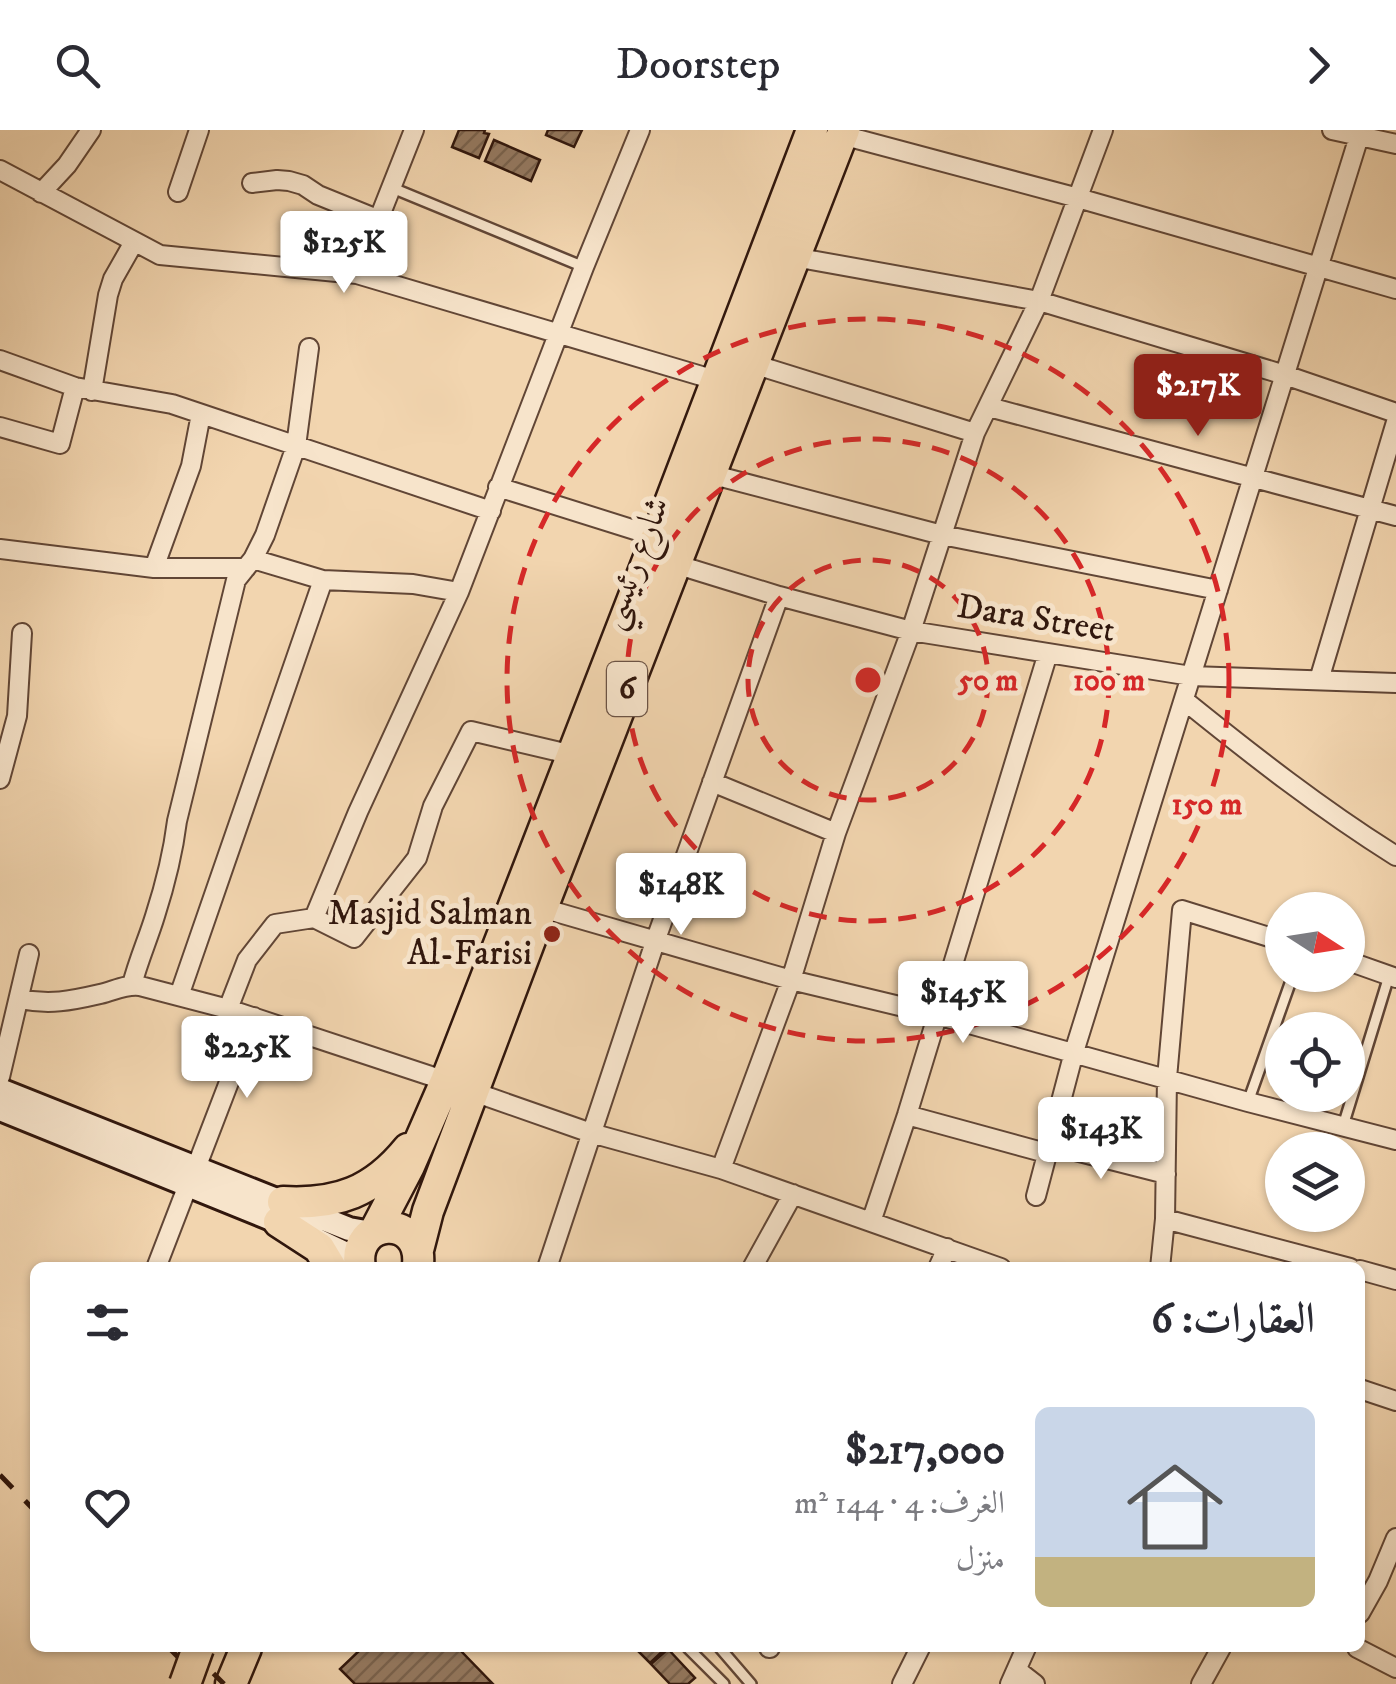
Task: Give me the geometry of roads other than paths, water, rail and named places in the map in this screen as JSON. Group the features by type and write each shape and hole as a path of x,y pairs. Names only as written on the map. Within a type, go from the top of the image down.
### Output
{"highway":[{"name":"شارع رئيسي","path":"418,1259 460,1086 573,755 657,538 794,256 832,132"},
{"name":"شارع رئيسي","path":"359,1256 409,1166 432,1114 460,1086 542,908 710,474 733,376 832,132"},
{"path":"418,1259 411,1238 399,1229 389,1227 359,1256 319,1248 281,1212 366,1188 395,1165 432,1114"},
{"path":"184,1684 196,1652"},
{"path":"231,1684 244,1652"}],"street":[{"path":"41,193 91,130"},
{"path":"178,192 199,130"},
{"path":"357,274 414,130"},
{"path":"314,918 459,592 640,130"},
{"path":"722,1169 791,980 836,833 911,632 975,433 1039,301 1103,130"},
{"path":"1332,130 1360,133 1396,144"},
{"path":"832,132 1396,289"},
{"path":"1036,1196 1074,1052 1360,133"},
{"path":"0,170 160,255 357,274 558,334 975,433"},
{"path":"252,184 277,180 304,185 318,195 377,219"},
{"path":"0,427 60,444 83,389 113,279 134,242"},
{"path":"794,256 1039,301 1285,375 1396,414"},
{"path":"132,985 174,847 236,580 266,535 296,446 309,348"},
{"path":"0,360 83,389 172,404 491,510"},
{"path":"989,407 1396,516"},
{"path":"154,568 190,466 201,414"},
{"path":"1319,680 1396,422"},
{"path":"710,474 942,535 1218,590"},
{"path":"498,487 657,538"},
{"path":"0,549 154,568 250,563 323,580 413,584 459,592"},
{"name":"Dara Street","path":"674,564 911,632 1191,676 1396,683"},
{"path":"179,996 323,580"},
{"path":"549,1262 656,939 779,596"},
{"path":"0,779 17,716 22,633"},
{"path":"871,1222 1048,653"},
{"path":"1184,700 1279,776 1396,856"},
{"path":"228,1009 247,960 276,924 314,918 354,938 417,858 433,806 471,731 573,755"},
{"path":"712,782 836,833"},
{"path":"542,908 791,980 938,1014 1396,1140"},
{"path":"1161,1262 1166,1218 1168,1078 1182,910 1265,936"},
{"path":"0,1077 29,954"},
{"path":"1365,967 1392,977"},
{"path":"20,999 57,1003 132,985 228,1009 591,1133 722,1169 985,1262"},
{"path":"158,1262 254,1017"},
{"path":"0,1090 281,1212 350,1229 359,1256"},
{"path":"0,1109 192,1176"},
{"path":"907,1116 1166,1174"},
{"path":"755,1262 793,1194"},
{"path":"1166,1218 1324,1262"},
{"path":"941,1262 947,1248"},
{"path":"1365,1271 1396,1280"},
{"path":"1365,1391 1396,1401"},
{"path":"1365,1604 1396,1538"},
{"path":"902,1684 918,1652"},
{"path":"1024,1652 1014,1677 1035,1684"},
{"path":"1201,1684 1219,1652"},
{"path":"1365,1652 1396,1668"}],"lane":[{"path":"390,187 584,267"},
{"path":"1343,1126 1392,977"},
{"path":"1248,1102 1288,992"},
{"path":"692,1652 724,1684"},
{"path":"723,1652 751,1684"}],"railway":[{"path":"0,1475 30,1506"},
{"path":"173,1652 194,1673"},
{"path":"192,1652 224,1684"}],"place":[{"name":"Masjid Salman Al-Farisi","path":"552,934"}]}
